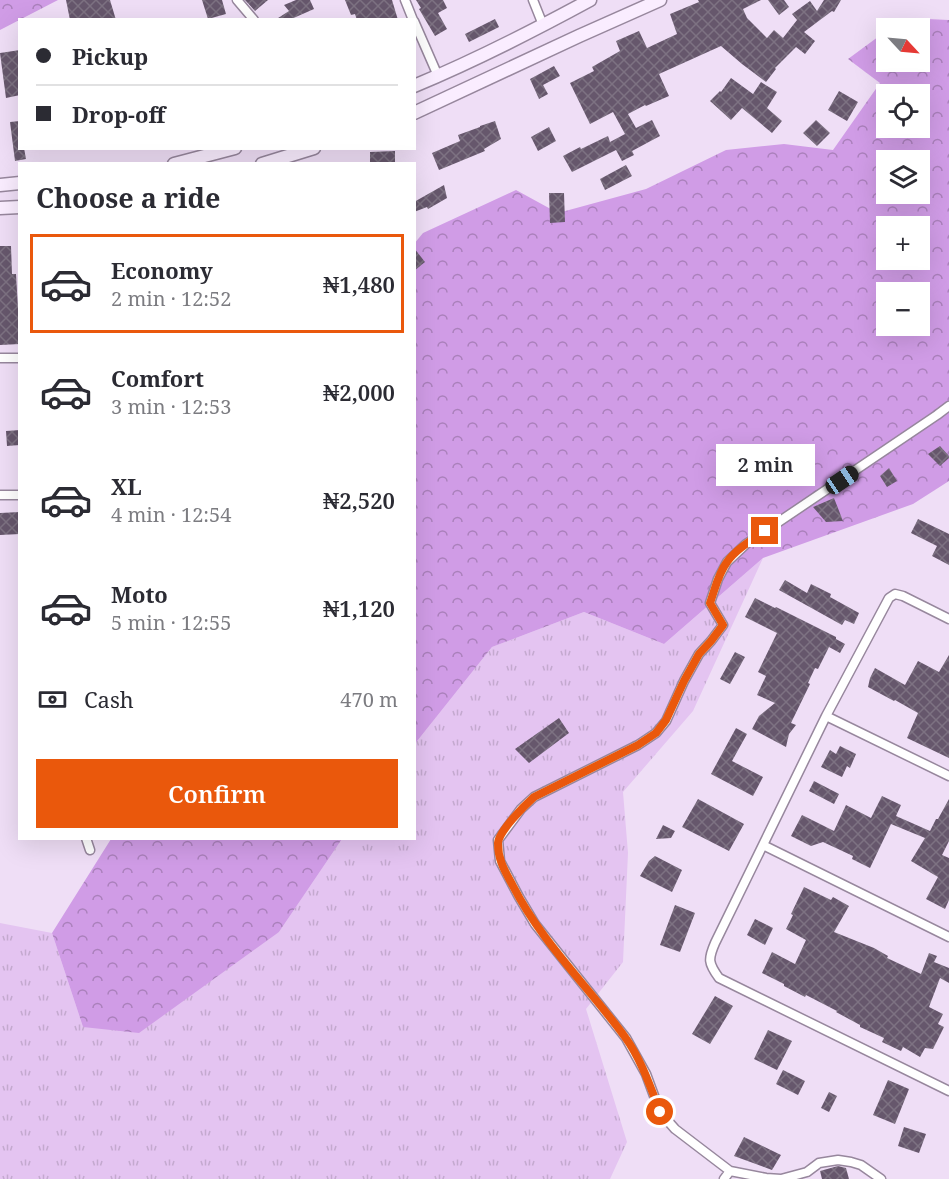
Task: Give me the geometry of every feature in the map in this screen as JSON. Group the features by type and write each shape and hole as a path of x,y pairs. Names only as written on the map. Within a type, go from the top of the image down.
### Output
{"street":[{"path":"237,0 252,18"},
{"path":"405,0 413,18"},
{"path":"533,0 543,25"},
{"path":"416,85 590,0"},
{"path":"416,113 660,0"},
{"path":"416,25 438,76"},
{"path":"182,162 228,150"},
{"path":"268,162 308,150"},
{"path":"0,185 18,183"},
{"path":"0,208 18,207"},
{"path":"0,358 18,358"},
{"path":"881,1179 861,1165 838,1160 819,1163 809,1176 781,1179 730,1171 675,1129 660,1112 645,1074 626,1038 535,924 500,861 498,840 521,809 534,797 638,745 656,733 666,720 699,654 723,625 710,603 718,579 733,556 746,544 949,406"},
{"path":"0,495 18,495"},
{"path":"949,619 903,596 895,594 889,598 826,716 709,957 712,968 719,978 949,1091"},
{"path":"826,716 949,776"},
{"path":"87,840 90,850"},
{"path":"763,845 949,937"},
{"path":"724,1179 730,1171"}],"green space":[{"path":"0,0 58,0 23,18 18,18 18,21 0,30"},
{"path":"930,19 949,20 949,481 913,504 763,558 664,644 584,612 492,647 416,742 416,242 423,233 516,190 558,213 646,189 726,150 784,144 833,150 876,89 876,138 930,138 930,84 879,84 848,59 876,38 876,72 930,72"},
{"path":"763,558 693,711 623,792 628,853 623,962 586,1009 627,1142 610,1179 0,1179 0,923 52,933 83,1027 279,932 341,840 416,840 416,742 492,647 584,612 664,644"},
{"path":"110,840 341,840 279,932 139,1033 83,1027 52,933"}],"building":[{"path":"66,0 110,0 115,18 70,18"},
{"path":"202,0 222,0 226,14 208,18"},
{"path":"245,0 268,0 255,11"},
{"path":"296,0 310,0 314,9 294,18 278,18 289,11 284,5"},
{"path":"345,0 392,0 397,18 356,18 355,14 351,15"},
{"path":"416,0 443,0 447,8 438,13 447,29 435,36"},
{"path":"698,0 761,0 743,9 747,18 767,38 774,30 783,38 797,20 792,14 810,1 817,11 824,0 841,0 834,12 832,11 804,32 815,41 805,54 796,47 775,68 766,82 721,46 659,74 669,96 628,114 636,128 652,120 660,136 632,151 634,155 622,161 616,150 572,172 563,156 608,136 610,142 625,134 613,112 590,124 570,83 594,71 592,67 620,51 616,41 639,31 647,48 677,34 670,14 699,2"},
{"path":"768,0 784,0 789,7 779,15"},
{"path":"495,19 499,27 469,42 465,34"},
{"path":"18,50 18,95 6,98 0,53"},
{"path":"554,66 560,76 543,85 548,94 539,99 530,79"},
{"path":"731,78 753,94 761,82 777,92 767,108 782,121 772,133 742,108 731,120 710,101 721,92"},
{"path":"839,91 858,102 847,121 828,110"},
{"path":"816,120 830,133 817,146 803,133"},
{"path":"18,121 18,150 24,150 26,159 15,161 10,122"},
{"path":"495,121 501,139 484,149 485,151 439,170 432,153 460,141 458,135"},
{"path":"549,127 556,141 538,151 531,137"},
{"path":"395,151 395,162 370,162 370,152"},
{"path":"626,165 632,176 605,190 600,179"},
{"path":"444,185 447,198 428,209 427,207 416,211 416,201"},
{"path":"549,193 564,193 565,222 550,223"},
{"path":"0,246 11,246 12,274 16,274 18,344 0,345"},
{"path":"416,251 425,262 416,269"},
{"path":"18,430 18,445 7,446 6,431"},
{"path":"940,446 949,458 940,466 928,454"},
{"path":"889,468 897,481 887,487 880,476"},
{"path":"834,498 843,521 826,522 813,507"},
{"path":"18,512 18,534 0,535 0,513"},
{"path":"918,519 949,534 949,565 932,556 937,546 911,533"},
{"path":"785,580 807,593 811,584 831,594 830,597 859,613 854,624 845,620 842,625 779,590"},
{"path":"755,598 836,637 845,644 840,653 829,647 818,669 815,668 808,683 810,684 791,723 796,725 789,734 786,747 752,729 759,716 775,703 757,695 766,676 758,672 777,633 745,617"},
{"path":"735,652 745,657 730,684 720,679"},
{"path":"949,655 949,758 907,738 918,713 868,687 875,668 905,685 918,661 939,672"},
{"path":"559,718 569,733 529,763 515,749"},
{"path":"736,728 747,734 732,761 763,777 753,796 711,774"},
{"path":"840,746 856,754 850,768 847,766 842,777 821,767 830,750 836,754"},
{"path":"814,781 839,794 834,804 809,791"},
{"path":"882,796 901,805 896,816 930,831 949,799 949,841 942,855 949,858 949,900 945,909 926,899 938,877 911,861 925,838 891,824 870,868 852,859 853,856 823,842 811,846 791,836 802,815 834,831 846,805 871,818"},
{"path":"698,799 744,824 729,851 682,827"},
{"path":"663,825 675,831 671,838 656,839"},
{"path":"655,856 682,870 672,892 640,876"},
{"path":"804,887 831,900 833,897 849,906 834,932 874,948 888,956 887,958 921,974 929,953 937,956 934,962 949,968 949,983 940,978 929,1007 943,1014 938,1024 944,1027 933,1049 925,1048 920,1057 903,1047 901,1051 882,1042 884,1038 860,1027 837,1011 806,995 805,997 762,973 772,952 795,964 806,940 786,929"},
{"path":"675,905 695,913 680,952 660,945"},
{"path":"755,919 773,928 765,945 747,935"},
{"path":"715,996 733,1006 710,1044 692,1034"},
{"path":"768,1030 792,1041 777,1070 754,1059"},
{"path":"783,1070 805,1081 798,1095 776,1084"},
{"path":"888,1080 909,1089 895,1124 873,1115"},
{"path":"829,1092 837,1096 829,1112 821,1108"},
{"path":"904,1127 926,1134 919,1153 898,1146"},
{"path":"744,1137 781,1155 772,1170 734,1156"},
{"path":"838,1166 846,1168 849,1179 822,1179 820,1171"}],"route":[{"path":"660,1112 645,1074 626,1038 535,924 500,861 498,840 521,809 534,797 638,745 656,733 666,720 699,654 723,625 710,603 718,579 727,562 746,544 765,531"}]}
